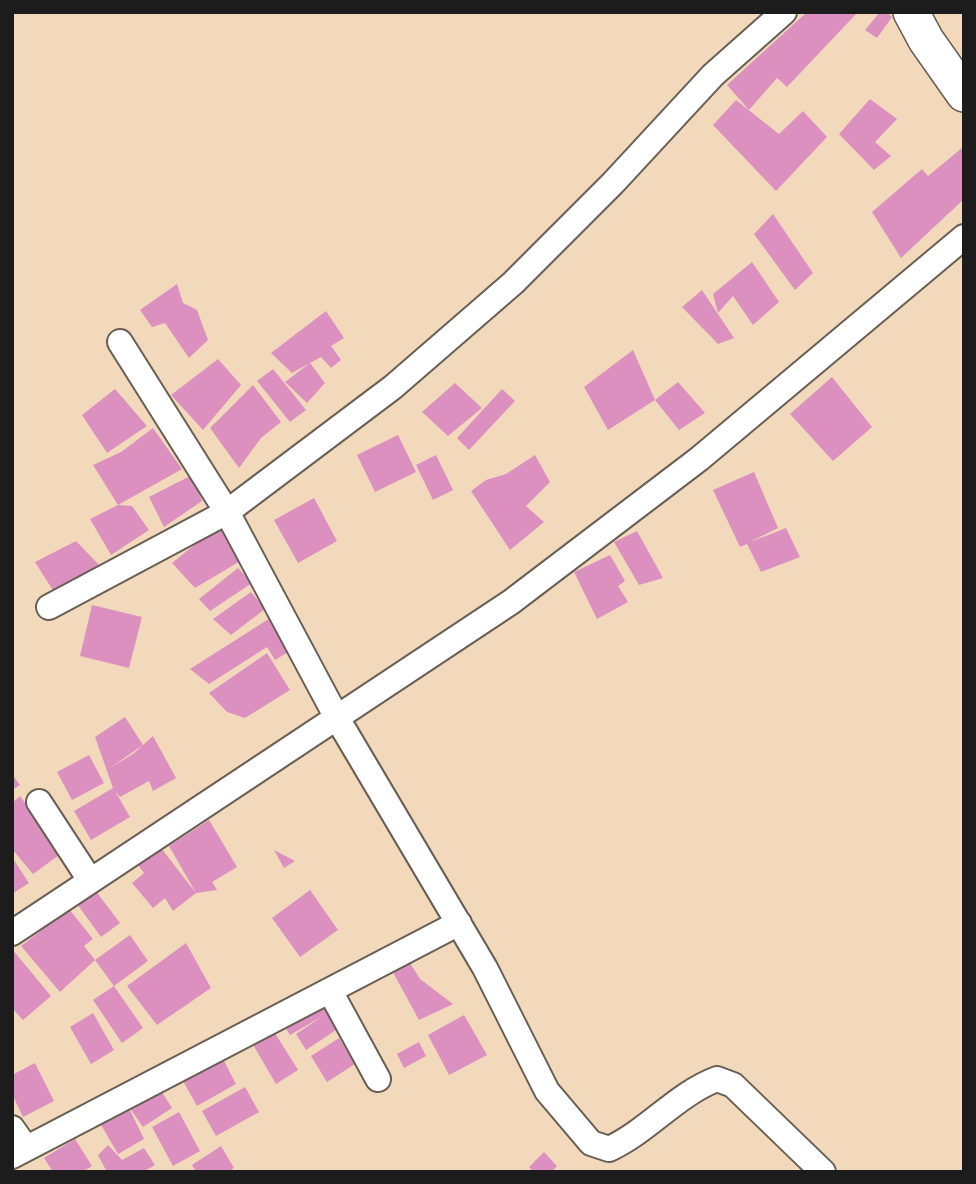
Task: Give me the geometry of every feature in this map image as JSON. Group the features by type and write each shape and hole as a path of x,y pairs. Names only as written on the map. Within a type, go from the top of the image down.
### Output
{"main road":[{"path":"911,12 952,59 964,94"}],"street":[{"path":"49,607 227,512 393,387 513,282 613,183 713,75 783,12"},
{"path":"12,933 511,602 600,537 699,459 964,237"},
{"path":"120,342 227,512 337,718 459,923 547,1091 591,1143 609,1149 625,1142 702,1085 717,1079 733,1085 823,1172"},
{"path":"39,802 90,880"},
{"path":"12,1128 19,1152 459,923"},
{"path":"330,991 378,1079"}],"building":[{"path":"807,12 858,12 787,87 777,78 749,110 727,85"},
{"path":"880,12 887,12 892,17 877,38 865,30"},
{"path":"870,99 897,119 875,142 891,156 874,170 839,134"},
{"path":"736,100 779,134 803,111 827,137 776,191 713,125"},
{"path":"962,148 964,199 901,258 872,212 922,169 928,176"},
{"path":"773,214 813,273 795,290 754,234"},
{"path":"752,262 779,302 753,325 733,296 718,313 713,294"},
{"path":"177,284 183,303 197,310 208,340 189,358 165,323 152,327 140,310"},
{"path":"702,290 734,338 718,344 682,307"},
{"path":"326,311 344,338 331,346 341,360 331,368 321,357 292,373 271,353"},
{"path":"633,350 655,400 608,430 584,387"},
{"path":"218,359 241,385 203,430 171,395"},
{"path":"310,363 325,383 307,403 285,382"},
{"path":"273,369 306,410 290,422 257,381"},
{"path":"832,377 872,427 833,461 790,414"},
{"path":"678,382 705,413 679,430 655,400"},
{"path":"455,383 482,408 448,436 422,412"},
{"path":"253,385 281,422 261,438 239,468 210,428"},
{"path":"115,389 147,426 107,453 82,415"},
{"path":"502,389 515,401 469,450 457,438"},
{"path":"153,428 182,469 118,505 93,465 121,452"},
{"path":"398,435 416,472 375,492 357,455"},
{"path":"436,455 453,490 433,500 416,465"},
{"path":"535,455 550,482 526,506 544,522 510,550 471,491 486,480 506,474"},
{"path":"754,472 778,528 750,542 786,528 800,557 761,572 747,544 740,547 713,490"},
{"path":"192,475 202,501 164,527 149,497"},
{"path":"314,498 337,541 298,563 274,520"},
{"path":"118,505 132,506 149,530 111,555 90,519"},
{"path":"218,526 242,560 195,588 172,563"},
{"path":"637,531 663,578 639,585 614,542"},
{"path":"76,541 100,566 54,592 35,562"},
{"path":"610,555 625,581 618,586 628,602 597,619 574,572"},
{"path":"238,568 252,583 210,611 199,599"},
{"path":"251,592 265,609 231,635 213,619"},
{"path":"92,605 142,617 129,668 80,656"},
{"path":"275,615 295,648 275,660 267,647 209,684 190,669"},
{"path":"267,653 290,690 245,718 227,712 209,693"},
{"path":"125,717 143,745 153,736 176,778 153,791 149,781 120,797 115,791 130,817 91,840 74,811 113,788 95,737","holes":["143,745 133,754 110,768"]},
{"path":"89,755 104,783 72,800 57,772"},
{"path":"12,774 20,785 12,790"},
{"path":"20,796 62,853 33,874 12,849 12,803"},
{"path":"209,820 237,867 212,882 217,890 196,893 169,846"},
{"path":"161,848 196,893 173,911 165,898 153,908 132,883 144,873 138,865"},
{"path":"274,850 295,861 284,868"},
{"path":"12,857 29,883 12,894"},
{"path":"95,890 120,923 101,937 77,904"},
{"path":"310,890 338,930 300,957 272,918"},
{"path":"69,909 93,939 84,946 95,960 60,992 21,946"},
{"path":"130,935 148,961 114,986 95,960"},
{"path":"186,943 211,988 157,1025 127,986"},
{"path":"12,949 51,996 23,1020 12,1008"},
{"path":"405,955 420,979 453,1004 419,1020 389,965"},
{"path":"114,986 143,1028 122,1043 93,1000"},
{"path":"323,1002 339,1028 306,1050 296,1034 323,1016 290,1035 283,1024"},
{"path":"93,1013 114,1050 91,1064 70,1027"},
{"path":"464,1015 487,1055 449,1075 428,1035"},
{"path":"273,1030 298,1070 276,1084 252,1043"},
{"path":"339,1038 355,1064 327,1082 311,1056"},
{"path":"419,1042 426,1056 404,1068 397,1054"},
{"path":"222,1057 236,1084 197,1106 182,1079"},
{"path":"35,1063 54,1101 23,1117 12,1094 12,1075"},
{"path":"157,1084 172,1108 143,1127 127,1104"},
{"path":"245,1087 259,1112 216,1136 202,1111"},
{"path":"127,1104 144,1139 118,1154 97,1118"},
{"path":"179,1112 200,1151 173,1166 152,1127"},
{"path":"75,1139 92,1166 82,1172 53,1172 44,1158"},
{"path":"108,1145 122,1160 144,1148 155,1165 143,1172 107,1172 98,1155"},
{"path":"221,1146 234,1168 229,1172 196,1172 192,1165"},
{"path":"544,1152 557,1166 551,1172 534,1172 529,1167"}]}
